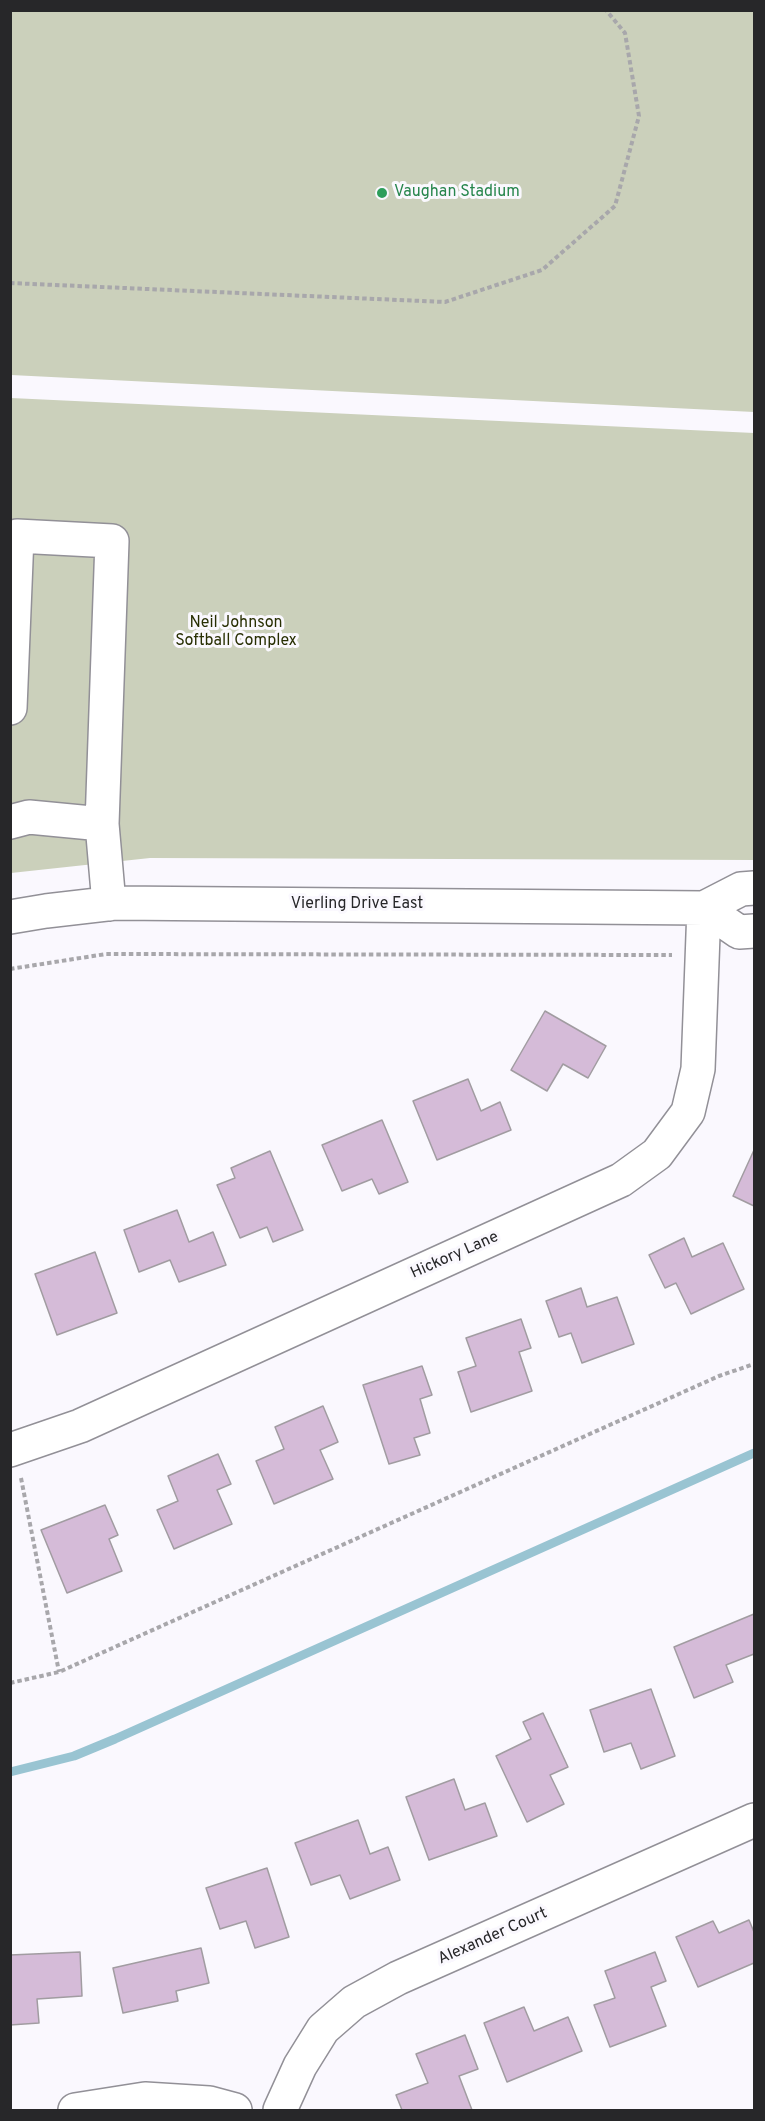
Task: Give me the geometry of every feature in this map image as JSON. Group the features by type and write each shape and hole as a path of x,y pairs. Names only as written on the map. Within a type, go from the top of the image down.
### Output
{"street":[{"path":"10,708 17,536 112,541 102,824 109,904"},
{"path":"10,822 30,817 102,824"},
{"name":"Vierling Drive East","path":"10,917 109,904 704,908 741,889 754,888"},
{"path":"704,908 739,932 754,931"},
{"name":"Hickory Lane","path":"13,1450 80,1426 621,1180 657,1154 688,1112 699,1069 704,908"},
{"name":"Alexander Court","path":"280,2110 300,2066 323,2030 354,2002 398,1978 754,1820"},
{"path":"75,2110 145,2100 209,2103 235,2110"}],"path":[{"path":"10,283 445,302 542,270 615,206 639,116 625,33 606,10"},
{"path":"10,969 106,954 703,955"},
{"path":"10,1683 59,1672 718,1376 754,1364"},
{"path":"13,1450 59,1672"}],"green space":[{"name":"Vaughan Stadium","path":"10,11 754,11 754,412 11,375"},
{"name":"Neil Johnson Softball Complex","path":"11,398 754,433 754,860 150,858 11,873"}],"building":[{"path":"545,1011 606,1046 588,1078 563,1064 547,1091 511,1070"},
{"path":"468,1079 481,1111 500,1102 511,1130 437,1160 413,1101"},
{"path":"382,1120 408,1182 379,1194 372,1179 342,1191 322,1145"},
{"path":"754,1150 754,1206 733,1196"},
{"path":"270,1151 303,1230 273,1242 267,1227 240,1238 217,1185 235,1178 231,1168"},
{"path":"177,1210 189,1242 213,1232 226,1265 179,1282 170,1260 139,1272 124,1230"},
{"path":"684,1238 692,1257 723,1243 744,1289 691,1314 676,1283 665,1288 649,1255"},
{"path":"95,1252 117,1313 57,1335 35,1274"},
{"path":"581,1288 587,1307 617,1297 634,1344 582,1363 571,1333 559,1337 546,1301"},
{"path":"521,1319 531,1348 519,1352 532,1391 471,1412 458,1372 476,1366 466,1338"},
{"path":"422,1366 432,1395 420,1399 430,1433 414,1438 420,1455 389,1464 363,1385"},
{"path":"323,1406 338,1442 320,1450 333,1479 274,1504 256,1461 284,1449 275,1427"},
{"path":"218,1454 231,1484 217,1490 232,1524 174,1549 157,1510 178,1501 168,1476"},
{"path":"105,1505 118,1535 109,1539 122,1571 67,1593 41,1530"},
{"path":"754,1614 754,1654 726,1665 733,1682 694,1698 674,1647"},
{"path":"651,1689 675,1756 641,1769 631,1743 604,1752 590,1710"},
{"path":"543,1713 568,1767 550,1775 564,1804 527,1822 496,1756 531,1739 523,1722"},
{"path":"454,1779 465,1810 485,1803 497,1836 429,1860 406,1797"},
{"path":"358,1820 370,1854 388,1847 400,1880 350,1899 340,1875 311,1885 295,1843"},
{"path":"267,1868 289,1937 255,1948 246,1921 220,1929 206,1888"},
{"path":"749,1920 754,1932 754,1963 698,1987 676,1937 713,1921 719,1933"},
{"path":"201,1948 209,1983 176,1991 178,2001 123,2013 113,1968"},
{"path":"80,1952 82,1996 37,1999 39,2023 10,2025 10,1955"},
{"path":"655,1952 666,1981 651,1987 666,2026 610,2047 594,2005 615,1998 605,1971"},
{"path":"524,2007 534,2031 568,2017 582,2051 507,2082 484,2023"},
{"path":"465,2035 478,2069 459,2076 472,2110 402,2110 396,2095 428,2083 416,2054"}],"waterway":[{"path":"10,1772 74,1756 115,1739 754,1453"}],"place":[{"name":"Vaughan Stadium","path":"382,193"}]}
